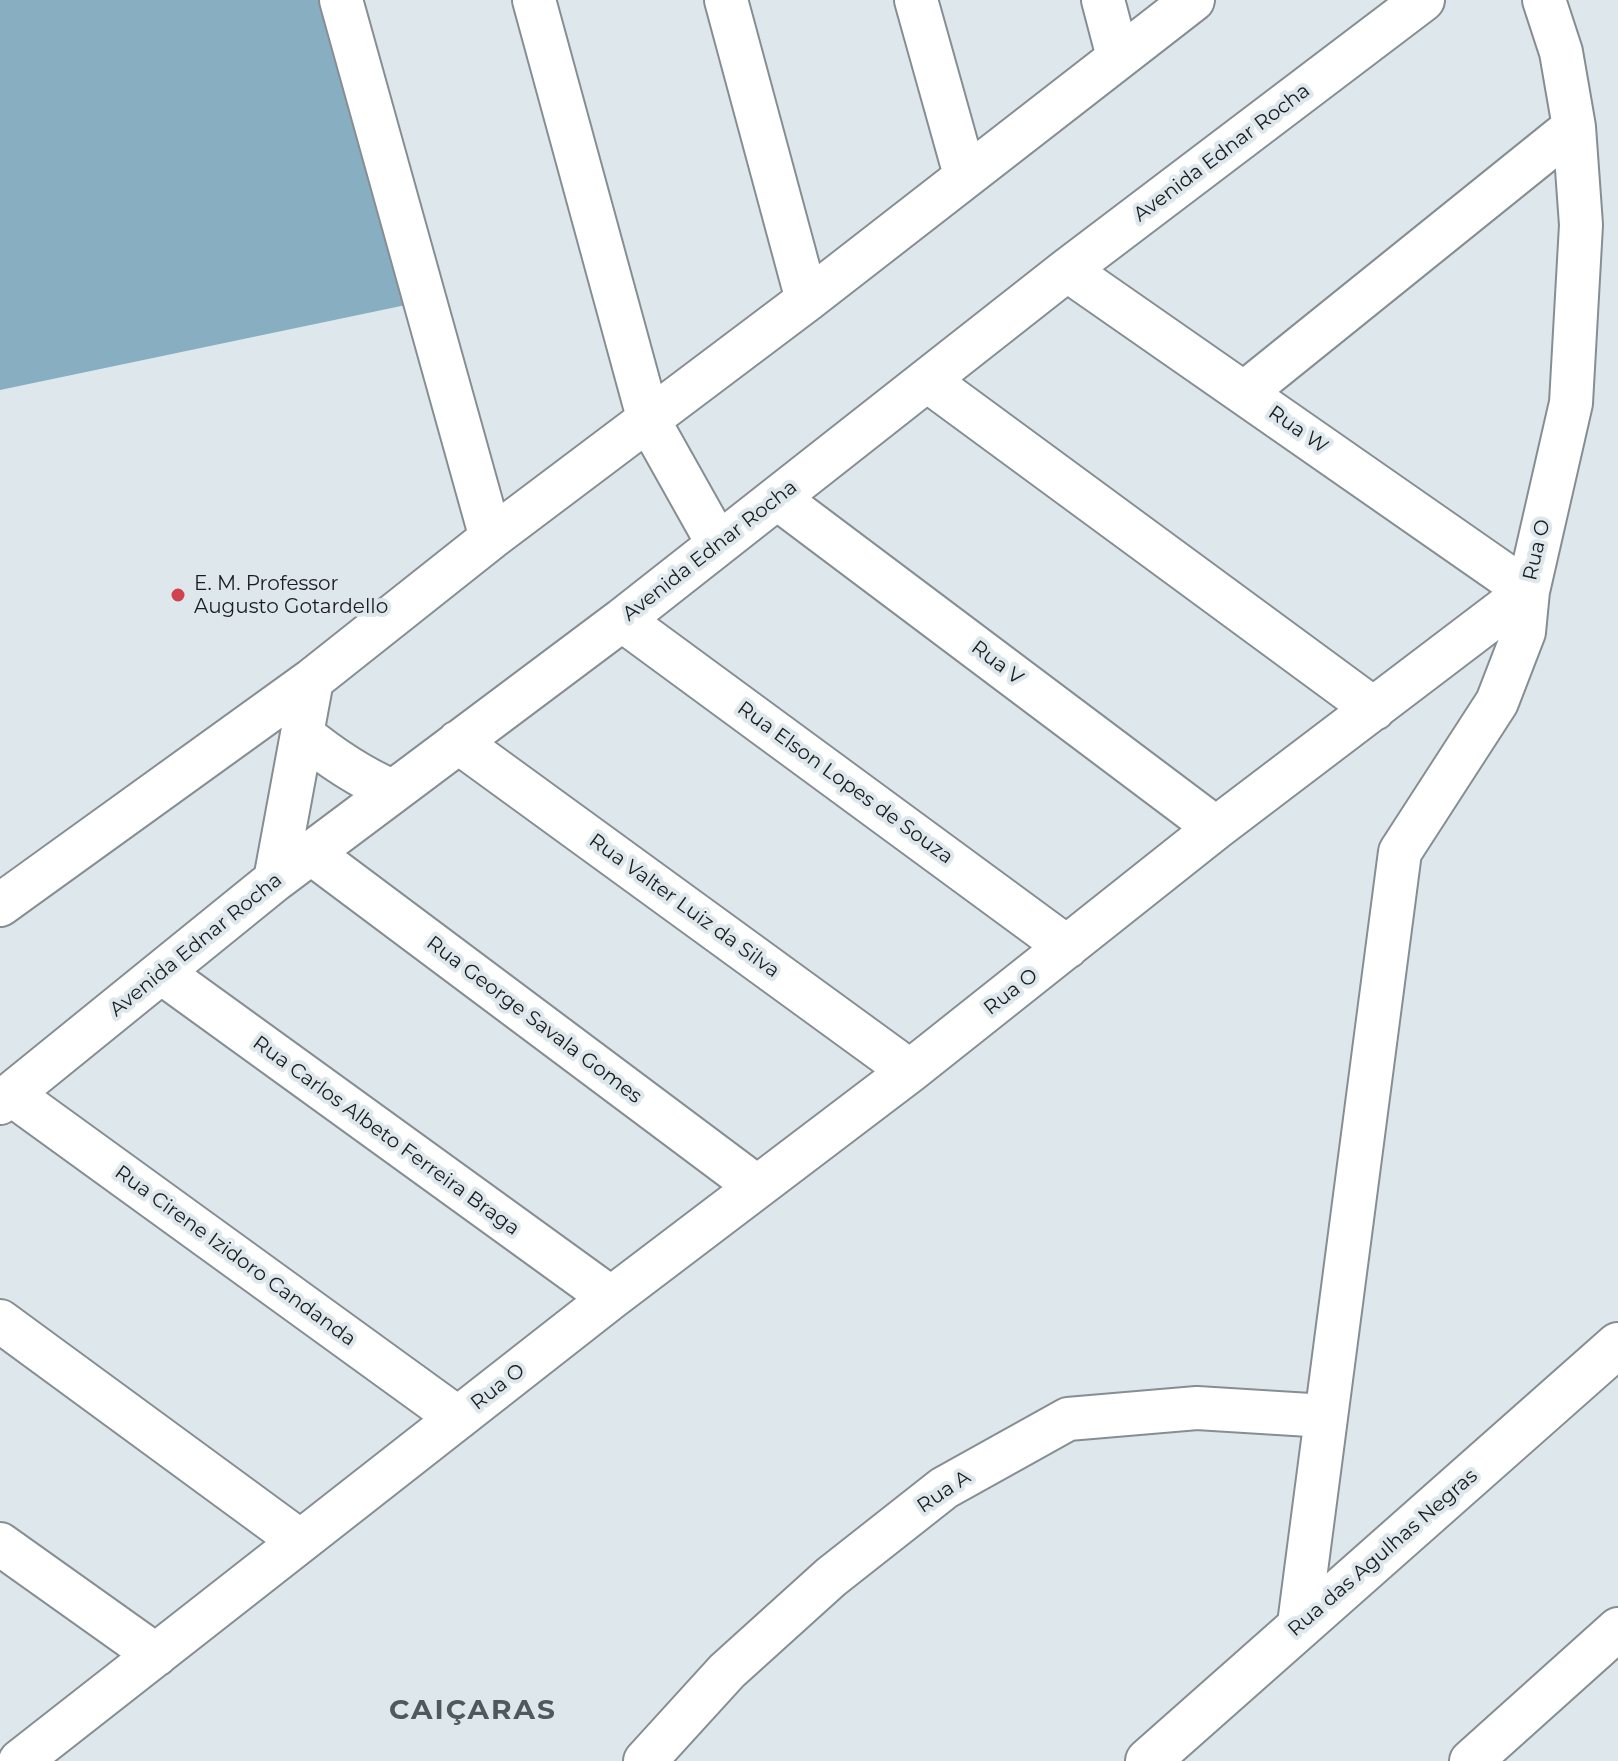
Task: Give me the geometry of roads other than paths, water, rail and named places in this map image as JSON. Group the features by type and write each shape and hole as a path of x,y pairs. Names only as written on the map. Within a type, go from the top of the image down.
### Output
{"street":[{"path":"341,0 491,538"},
{"path":"534,0 649,421 718,544"},
{"path":"726,0 807,300"},
{"path":"916,0 965,175"},
{"path":"1103,0 1118,57"},
{"path":"0,905 312,680 491,538 807,300 1193,0"},
{"name":"Avenida Ednar Rocha","path":"6,1099 275,880 622,620 1067,270 1423,0"},
{"name":"Rua O","path":"20,1761 611,1298 910,1071 1216,828 1528,591 1571,403 1581,225 1574,127 1561,52 1544,0"},
{"path":"1244,393 1574,127"},
{"name":"Rua W","path":"1067,270 1528,591"},
{"path":"928,381 1374,709"},
{"name":"Rua V","path":"777,498 1216,828"},
{"path":"1299,1624 1400,852 1497,702 1524,632 1528,591"},
{"name":"Rua Elson Lopes de Souza","path":"622,620 1067,947"},
{"path":"275,880 312,680"},
{"path":"302,734 359,777 392,791"},
{"name":"Rua Valter Luiz da Silva","path":"458,742 910,1071"},
{"name":"Rua George Savala Gomes","path":"311,853 756,1186"},
{"name":"Rua Carlos Albeto Ferreira Braga","path":"162,973 611,1298"},
{"name":"Rua Cirene Izidoro Candanda","path":"6,1099 458,1418"},
{"path":"0,1321 300,1541"},
{"name":"Rua das Agulhas Negras","path":"1148,1761 1299,1624 1439,1505 1618,1345"},
{"name":"Rua A","path":"645,1761 727,1671 831,1577 944,1488 1068,1419 1197,1408 1326,1416"},
{"path":"0,1544 156,1655"},
{"path":"1471,1761 1618,1629"}],"place":[{"name":"E. M. Professor Augusto Gotardello","path":"178,595"}],"district":[{"name":"CAIÇARAS","path":"473,1711"}]}
